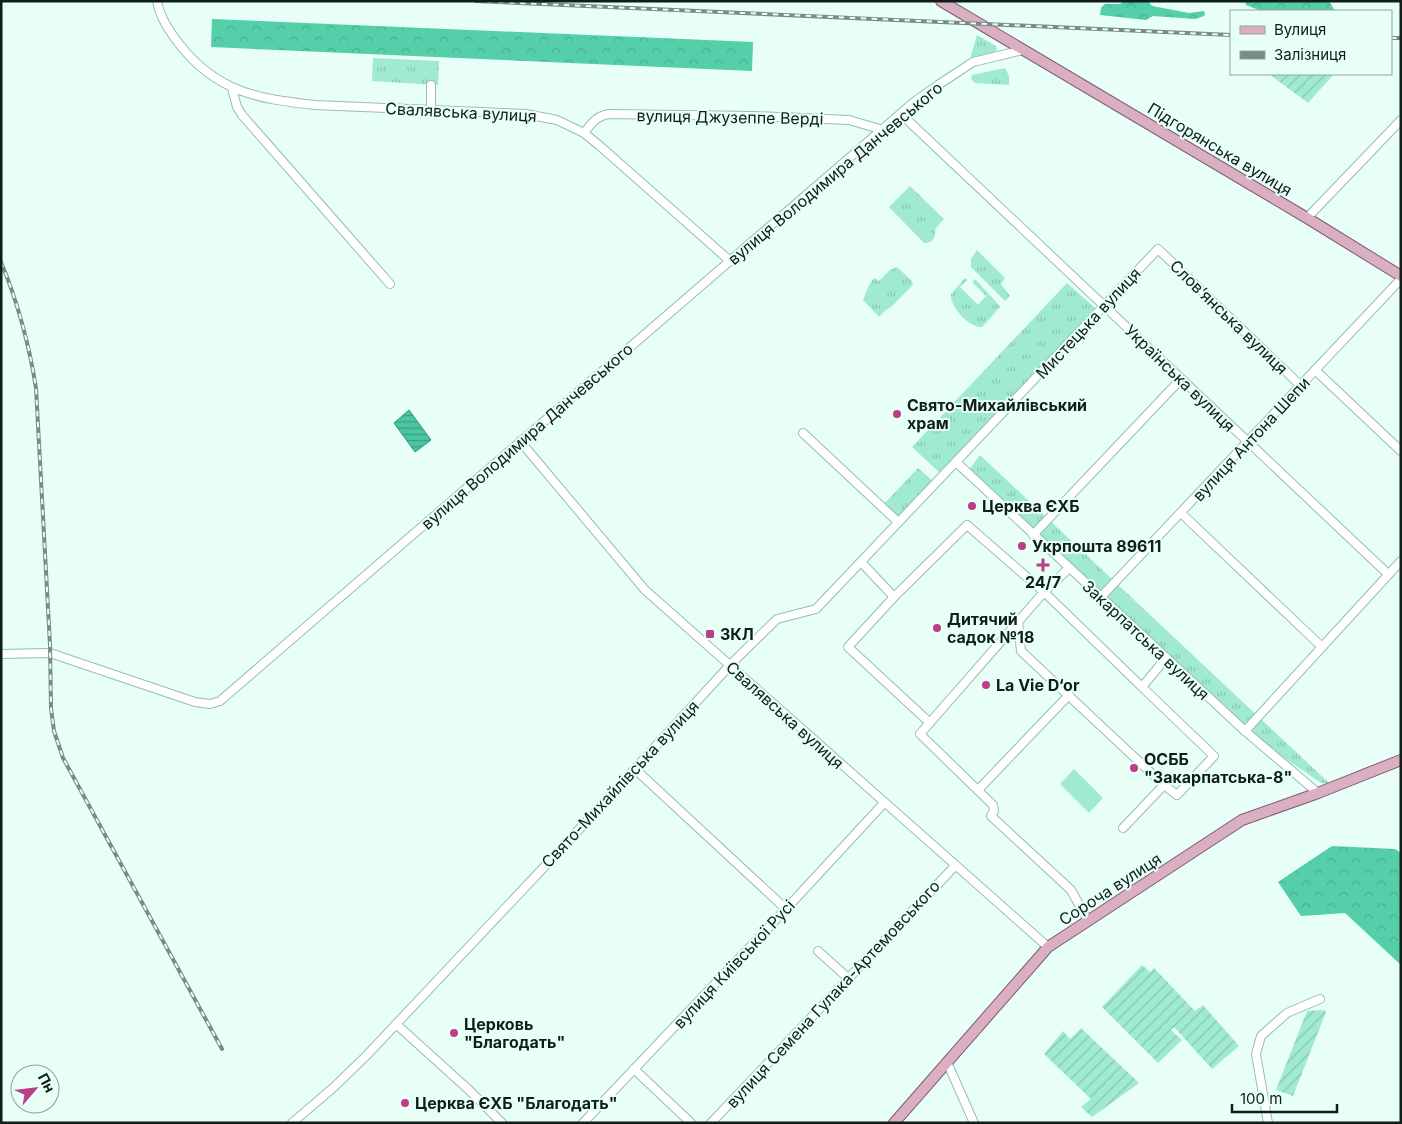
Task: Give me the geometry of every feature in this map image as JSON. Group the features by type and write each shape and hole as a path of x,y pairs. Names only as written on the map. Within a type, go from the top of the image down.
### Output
{"main road":[{"name":"Підгорянська вулиця","path":"942,1 1307,218 1401,277"},
{"name":"Сороча вулиця","path":"894,1123 1048,948 1242,820 1318,793 1401,760"}],"street":[{"name":"Свалявська вулиця","path":"157,1 167,27 184,50 206,72 232,88 287,102 542,116 570,125 600,146 730,261"},
{"name":"вулиця Володимира Данчевського","path":"1,654 50,653 195,702 215,704 227,696 520,441 938,84 973,62 1023,50"},
{"path":"431,110 432,85"},
{"path":"232,88 237,107 242,115 390,284"},
{"name":"вулиця Джузеппе Верді","path":"584,133 594,120 609,114 753,116 849,120 883,130"},
{"path":"901,114 1104,306"},
{"path":"1307,218 1401,120"},
{"name":"Мистецька вулиця","path":"956,462 1158,249"},
{"name":"Словʼянська вулиця","path":"1158,249 1301,386"},
{"name":"вулиця Антона Шепи","path":"1100,598 1301,386 1401,277"},
{"name":"Українська вулиця","path":"1104,306 1388,574"},
{"path":"1315,370 1401,451"},
{"path":"1033,535 1181,379"},
{"path":"803,433 898,522"},
{"name":"Свалявська вулиця","path":"520,441 645,590 1048,948"},
{"name":"Свято-Михайлівська вулиця","path":"292,1123 334,1088 396,1024 730,666 777,619 816,609 956,462"},
{"name":"Закарпатська вулиця","path":"956,462 1244,731 1318,793"},
{"path":"1181,513 1322,647"},
{"path":"930,723 848,647 894,597 966,525 1044,592 1214,756 1177,795 1021,651 1018,621"},
{"path":"1244,731 1401,561"},
{"path":"861,562 894,597"},
{"path":"1069,568 1044,592 920,734 993,804 994,811 991,816 1072,890 1088,921"},
{"path":"1142,687 1166,658"},
{"path":"978,790 1069,695"},
{"path":"635,769 786,909"},
{"path":"1123,828 1164,785"},
{"name":"вулиця Київської Русі","path":"583,1123 884,803"},
{"name":"вулиця Семена Гулака-Артемовського","path":"712,1123 955,866"},
{"path":"818,952 848,978"},
{"path":"1268,1123 1256,1054 1261,1036 1288,1013 1320,999"},
{"path":"396,1024 469,1090 502,1123"},
{"path":"947,1062 974,1123"},
{"path":"634,1069 692,1123"}],"green space":[{"path":"1125,1 1148,1 1152,6 1189,13 1204,11 1205,14 1195,19 1153,16 1146,20 1100,15 1101,8 1105,4 1120,4"},
{"path":"1245,1 1329,1 1334,10 1258,10 1246,5"},
{"path":"212,19 753,42 752,71 211,47"},
{"path":"977,35 996,46 997,49 996,51 970,59"},
{"path":"373,58 439,61 438,85 372,81"},
{"path":"1005,68 1009,76 1009,85 975,83 971,79 972,75"},
{"path":"1270,75 1333,75 1308,103"},
{"path":"910,186 944,219 935,229 935,237 930,242 924,243 889,207"},
{"path":"977,250 1005,278 1001,284 1010,296 1005,301 971,267 971,259"},
{"path":"897,267 912,281 913,285 879,317 863,300 874,278 879,281 890,270"},
{"path":"965,278 967,280 960,287 978,305 986,296 972,282 975,279 1000,307 982,327 966,320 954,305 951,294"},
{"path":"1067,283 1095,308 941,474 912,447"},
{"path":"980,455 1330,784 1321,783 1264,744 968,471"},
{"path":"918,468 934,482 898,520 883,505"},
{"path":"1074,769 1103,798 1089,813 1060,784"},
{"path":"1332,846 1395,849 1401,853 1401,965 1345,913 1301,916 1278,882"},
{"path":"1142,965 1150,972 1154,968 1195,1011 1203,1005 1239,1046 1212,1069 1174,1027 1171,1030 1182,1040 1158,1063 1102,1007"},
{"path":"1324,1010 1326,1012 1293,1096 1276,1090 1307,1011"},
{"path":"1081,1028 1139,1083 1092,1117 1081,1107 1091,1099 1044,1054 1063,1031 1070,1039"}],"shaded area":[{"path":"409,410 431,440 415,452 394,423"}],"railway":[{"path":"476,1 1230,35"},
{"path":"1392,38 1401,38"},
{"path":"1,262 22,324 36,388 50,645 51,708 54,731 63,758 222,1049"}],"place":[{"name":"Свято-Михайлівський храм","path":"897,414"},
{"name":"Церква ЄХБ","path":"972,506"},
{"name":"Укрпошта 89611","path":"1022,546"},
{"name":"24/7","path":"1043,565"},
{"name":"Дитячий садок №18","path":"937,628"},
{"name":"ЗКЛ","path":"710,634"},
{"name":"La Vie D‘or","path":"986,685"},
{"name":"ОСББ \"Закарпатська-8\"","path":"1134,768"},
{"name":"Церковь \"Благодать\"","path":"454,1033"},
{"name":"Церква ЄХБ \"Благодать\"","path":"405,1103"}]}
